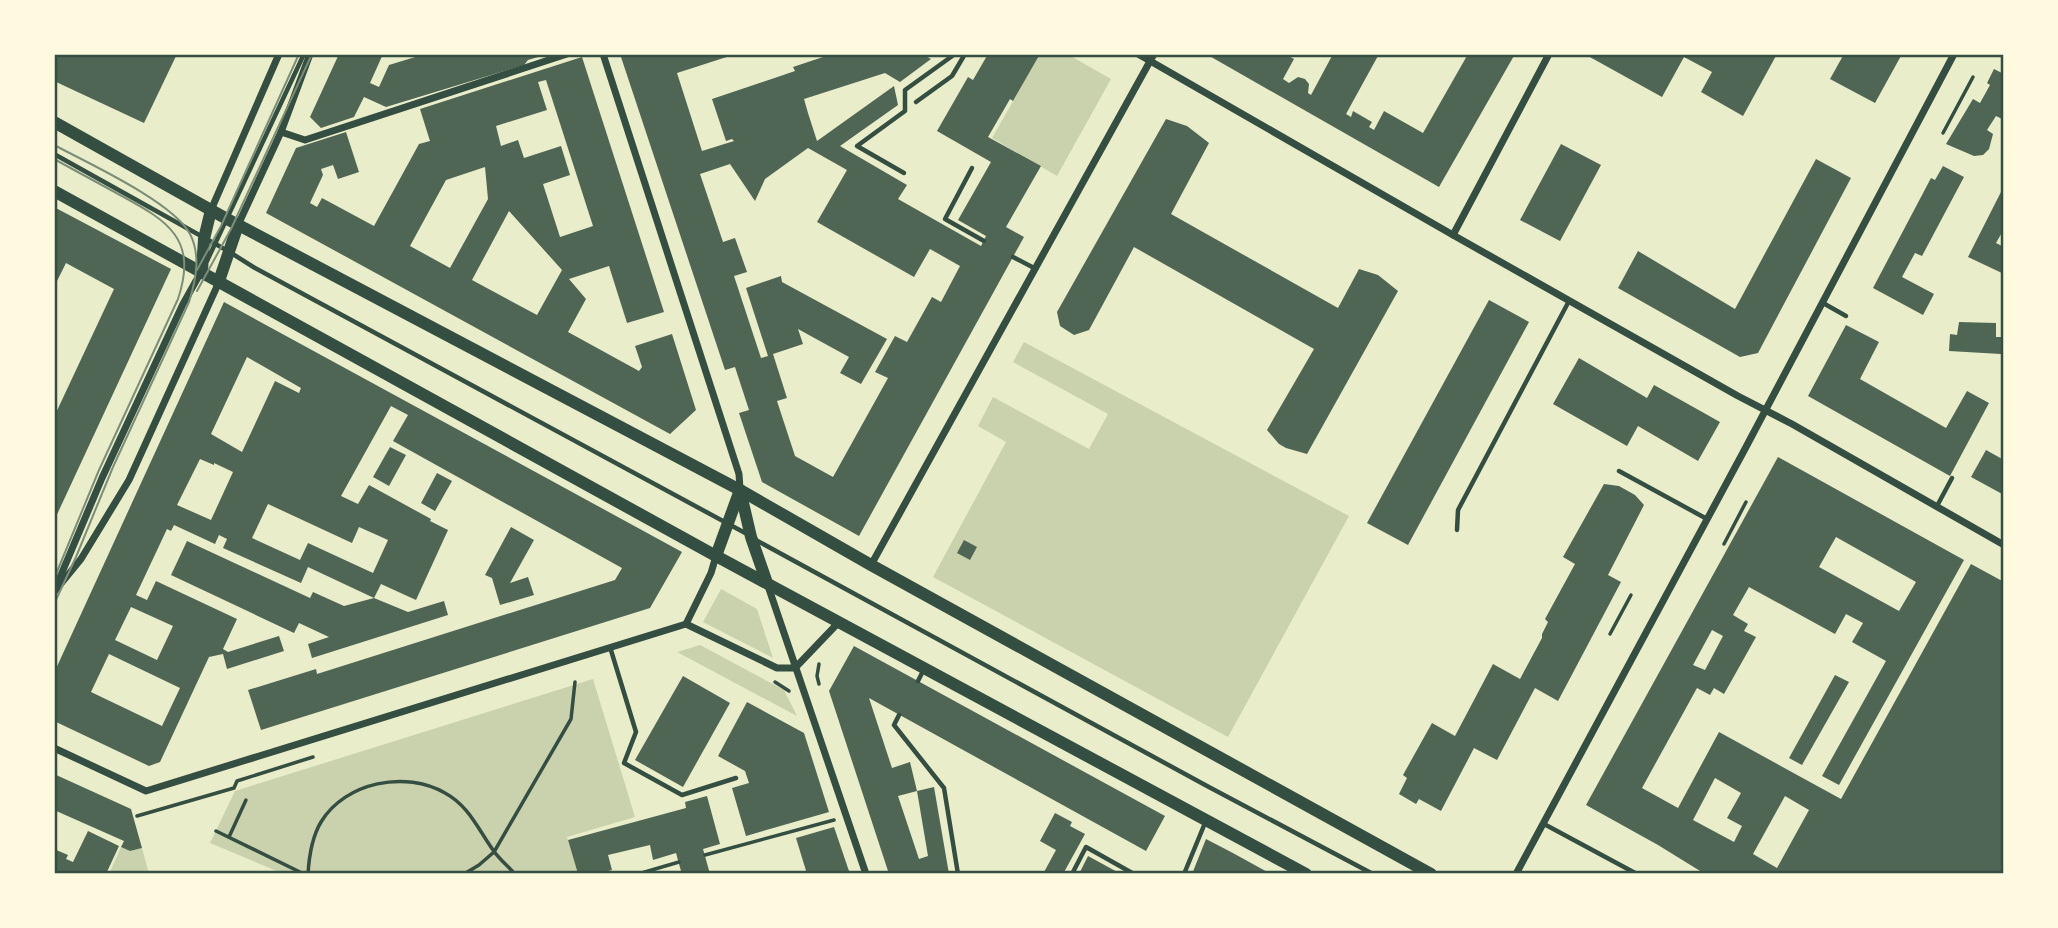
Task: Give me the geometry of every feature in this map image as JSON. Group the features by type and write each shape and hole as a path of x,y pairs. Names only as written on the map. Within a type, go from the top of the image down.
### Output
{"main road":[{"path":"54,122 232,222 740,490 1432,874"},
{"path":"54,191 716,556 1306,874"},
{"path":"202,271 209,242 211,210"},
{"path":"219,281 228,251 232,222"},
{"path":"716,556 740,490"},
{"path":"740,490 751,537 767,583"}],"street":[{"path":"211,210 279,54"},
{"path":"232,222 281,132 310,54"},
{"path":"281,132 305,139 567,54"},
{"path":"603,54 739,474 740,490"},
{"path":"1138,54 1152,58 1453,235 2004,545"},
{"path":"1453,235 1549,54"},
{"path":"1516,874 1954,54"},
{"path":"872,565 1152,58"},
{"path":"54,591 102,478 183,304 202,271"},
{"path":"54,591 81,559 129,480 219,281"},
{"path":"686,624 711,573 716,556"},
{"path":"767,583 866,874"},
{"path":"54,748 146,791 686,624 777,668 795,668 840,621"}],"lane":[{"path":"209,242 232,222 304,54"},
{"path":"904,173 857,146 905,111 905,90 955,54"},
{"path":"916,102 952,76 965,54"},
{"path":"54,154 255,268 1373,874"},
{"path":"972,168 944,219 984,241"},
{"path":"1013,257 1036,270"},
{"path":"1457,530 1458,510 1569,300"},
{"path":"1822,303 1846,316"},
{"path":"1619,471 1707,519"},
{"path":"1936,507 1952,478"},
{"path":"610,647 636,732 624,763 682,795 736,778"},
{"path":"918,681 925,668"},
{"path":"899,715 894,724 944,788 958,874"},
{"path":"1184,874 1206,819"},
{"path":"1543,823 1637,874"},
{"path":"1072,874 1086,847 1135,874"}],"path":[{"path":"1943,133 1972,77"},
{"path":"1724,544 1746,502"},
{"path":"1610,634 1631,595"},
{"path":"765,676 797,696"},
{"path":"464,874 494,852 572,719 575,682"},
{"path":"137,816 234,788 237,781 315,756"},
{"path":"216,831 306,874 314,838 321,821 354,792 378,782 424,784 446,793 467,810 494,852 515,874"},
{"path":"229,837 246,800"},
{"path":"705,856 846,816"},
{"path":"638,874 679,862"}],"green space":[{"path":"1040,54 1067,54 1111,79 1057,176 992,138"},
{"path":"1024,342 1349,516 1228,737 933,577 1006,442 978,426 993,397 1089,449 1108,414 1013,362"},
{"path":"721,589 757,609 773,658 703,622"},
{"path":"700,645 784,690 797,716 677,652"},
{"path":"593,679 635,817 567,837 578,874 284,874 210,843 235,791"},
{"path":"121,847 130,851 142,848 149,874 109,874"}],"building":[{"path":"54,54 177,54 144,123 54,81"},
{"path":"339,54 383,54 370,83 379,87 389,65 425,54 545,55 528,60 524,65 386,107 364,97 354,117 321,128 310,117"},
{"path":"620,54 736,54 677,73 702,151 734,141 726,141 712,99 795,71 793,67 832,54 922,54 931,59 900,82 885,73 804,99 808,113 817,141 894,86 898,105 840,146 907,185 898,199 981,246 986,236 958,220 991,162 937,131 968,77 973,80 988,54 1040,54 988,137 1041,166 1006,227 1024,237 859,536 762,482 739,413 749,410 735,367 725,370","holes":["808,148 847,170 817,222 914,277 930,249 960,266 941,302 932,297 907,342 895,336 875,372 888,378 833,477 795,456 777,401 787,398 773,354 803,344 798,329 849,357 840,373 861,384 887,339 782,282 781,276 746,288 768,356 761,358 734,276 747,272 735,238 723,242 700,174 730,164 755,201 765,179"]},
{"path":"1206,54 1285,54 1294,59 1283,79 1289,83 1298,77 1305,79 1309,84 1308,93 1311,95 1333,54 1379,54 1346,114 1351,117 1353,111 1372,122 1369,127 1374,130 1384,111 1423,133 1468,54 1515,54 1439,187"},
{"path":"1777,54 1743,116 1701,92 1712,72 1684,57 1662,97 1588,56"},
{"path":"1844,54 1902,54 1875,103 1830,79"},
{"path":"582,57 664,312 627,323 609,266 569,279 586,299 568,332 639,371 642,367 635,346 672,334 696,410 670,434 266,213 296,148 346,132 359,172 338,179 333,165 321,169 323,175 310,203 317,207 322,198 374,226 419,144 430,141 420,109","holes":["546,80 593,226 560,237 543,184 570,175 561,146 524,158 518,140 501,146 496,126 547,110 538,82","485,167 488,199 450,268 410,246 446,180","509,211 562,270 537,315 472,280"]},
{"path":"1994,69 2004,74 2004,120 1996,116 1987,130 1993,134 1989,149 1983,155 1974,156 1946,144 1973,99 1980,103 1990,85 1987,83"},
{"path":"1166,119 1187,126 1209,143 1171,214 1338,308 1359,269 1378,275 1398,291 1307,454 1279,444 1267,430 1314,349 1134,247 1089,330 1074,335 1060,326 1057,312"},
{"path":"1561,144 1601,165 1560,241 1520,220"},
{"path":"1816,159 1851,178 1758,353 1740,357 1618,288 1638,251 1735,309"},
{"path":"1943,166 1964,177 1922,256 1915,253 1902,277 1934,294 1923,315 1873,288 1931,178 1935,180"},
{"path":"2004,186 2004,229 1996,243 2004,247 2004,274 1968,257"},
{"path":"54,207 171,269 54,521 54,417 114,289 66,263 54,287"},
{"path":"1489,300 1529,322 1408,545 1367,523"},
{"path":"224,302 682,552 650,608 261,730 248,690 316,669 317,674 615,580 622,568 393,441 408,415 391,406 341,496 358,504 369,485 448,530 416,600 381,584 374,598 308,567 301,583 223,548 227,539 219,535 215,544 174,525 171,531 167,529 136,595 147,600 156,581 237,619 223,649 228,652 279,636 284,651 227,669 223,654 209,657 160,762 149,766 54,721 54,673","holes":["247,357 301,388 299,393 275,381 242,452 211,434","200,459 233,472 211,520 177,505","268,504 352,543 359,527 388,540 373,573 308,543 300,560 252,538","131,607 173,626 157,660 115,640","109,654 180,688 162,726 91,692"]},
{"path":"1959,322 1996,323 1996,337 2002,337 2001,354 1949,351 1950,334 1957,335"},
{"path":"1846,325 1879,342 1860,379 1946,428 1967,391 1989,403 1950,476 1808,396"},
{"path":"1579,358 1647,398 1654,385 1720,422 1698,461 1638,426 1627,446 1553,404"},
{"path":"390,447 406,455 389,486 373,477"},
{"path":"1986,450 2004,460 2004,495 1971,477"},
{"path":"1778,457 1964,560 1839,785 1822,776 1886,661 1852,642 1863,623 1846,614 1835,634 1749,587 1733,615 1748,624 1744,631 1756,637 1724,694 1714,688 1710,695 1697,688 1642,788 1678,808 1719,732 1841,799 1971,564 2004,582 2004,874 1705,874 1586,805","holes":["1836,537 1916,582 1899,611 1819,567","1712,630 1723,636 1705,670 1693,665","1715,778 1741,793 1727,818 1742,826 1734,842 1693,820","1785,796 1809,810 1777,868 1753,854"]},
{"path":"437,473 452,481 435,511 421,503"},
{"path":"1604,484 1619,486 1635,495 1644,505 1608,575 1621,582 1558,701 1535,688 1497,760 1474,748 1441,811 1419,799 1416,804 1399,794 1407,778 1403,775 1432,723 1455,736 1493,664 1520,679 1542,638 1548,622 1545,619 1575,564 1563,557"},
{"path":"511,527 534,540 510,583 528,577 534,595 500,605 492,578 485,575"},
{"path":"964,540 977,547 970,560 957,553"},
{"path":"187,541 310,598 313,592 344,606 374,598 408,612 444,601 448,615 312,658 308,644 329,637 299,623 294,633 171,575"},
{"path":"854,646 1165,816 1146,851 869,698 892,768 910,762 917,791 934,787 949,874 931,874 930,871 923,874 889,874 829,691","holes":["917,791 928,856 919,859 898,796"]},
{"path":"1835,675 1849,682 1802,765 1789,758"},
{"path":"683,676 730,703 683,787 635,760"},
{"path":"747,702 804,733 829,812 746,836 732,788 749,783 745,771 718,756"},
{"path":"54,774 131,809 142,848 130,851 121,847 124,841 54,810"},
{"path":"707,796 720,844 703,849 710,874 674,874 681,871 676,853 653,860 650,845 608,855 612,870 596,874 578,874 568,840 686,808 685,802"},
{"path":"1055,813 1072,822 1070,826 1085,834 1063,874 1043,874 1056,850 1040,841"},
{"path":"834,827 850,874 807,874 796,838"},
{"path":"88,831 119,846 106,874 54,874 54,849 68,855 66,859 73,862"},
{"path":"1206,839 1231,852 1271,874 1192,874"},
{"path":"1088,856 1121,874 1079,874"}],"tram line":[{"path":"197,270 221,226 299,54"},
{"path":"197,291 231,229 312,54"},
{"path":"54,145 128,184 166,209 190,234 196,259 189,302 54,604"},
{"path":"54,159 137,204 165,224 181,247 184,261 178,299 99,470 54,579"}]}
